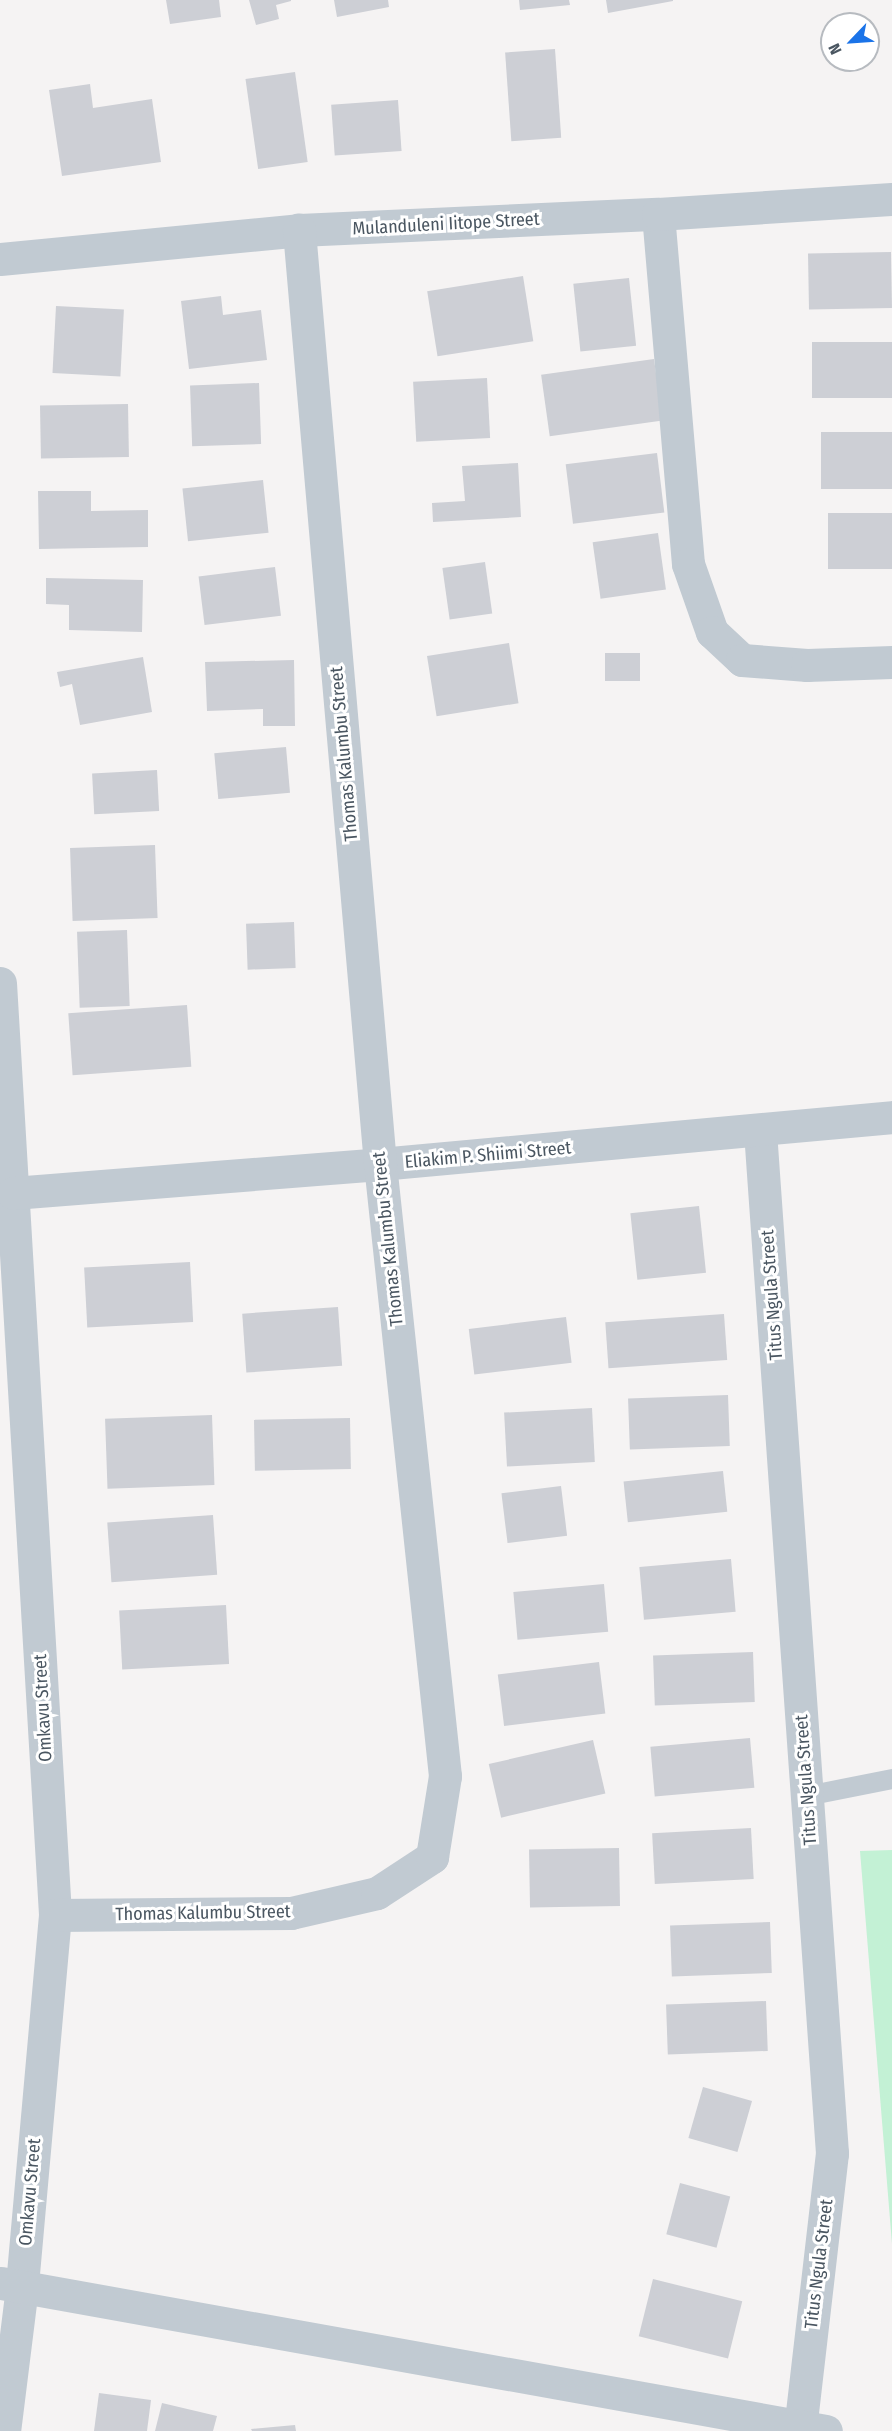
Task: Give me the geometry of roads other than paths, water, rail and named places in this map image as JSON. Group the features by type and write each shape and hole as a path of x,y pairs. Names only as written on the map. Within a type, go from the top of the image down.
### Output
{"street":[{"name":"Mulanduleni Iitope Street","path":"0,260 299,230 658,214 892,200"},
{"path":"658,214 688,564 712,632 742,660 807,665 892,662"},
{"name":"Thomas Kalumbu Street","path":"55,1915 291,1913 377,1893 432,1857 445,1776 380,1164 299,230"},
{"name":"Omkavu Street","path":"0,983 55,1915 11,2285 4,2431"},
{"name":"Eliakim P. Shiimi Street","path":"13,1193 380,1164 760,1131 892,1117"},
{"name":"Titus Ngula Street","path":"760,1131 832,2153 813,2429"},
{"path":"11,2285 813,2429"}],"lane":[{"path":"807,1796 892,1779"}]}
